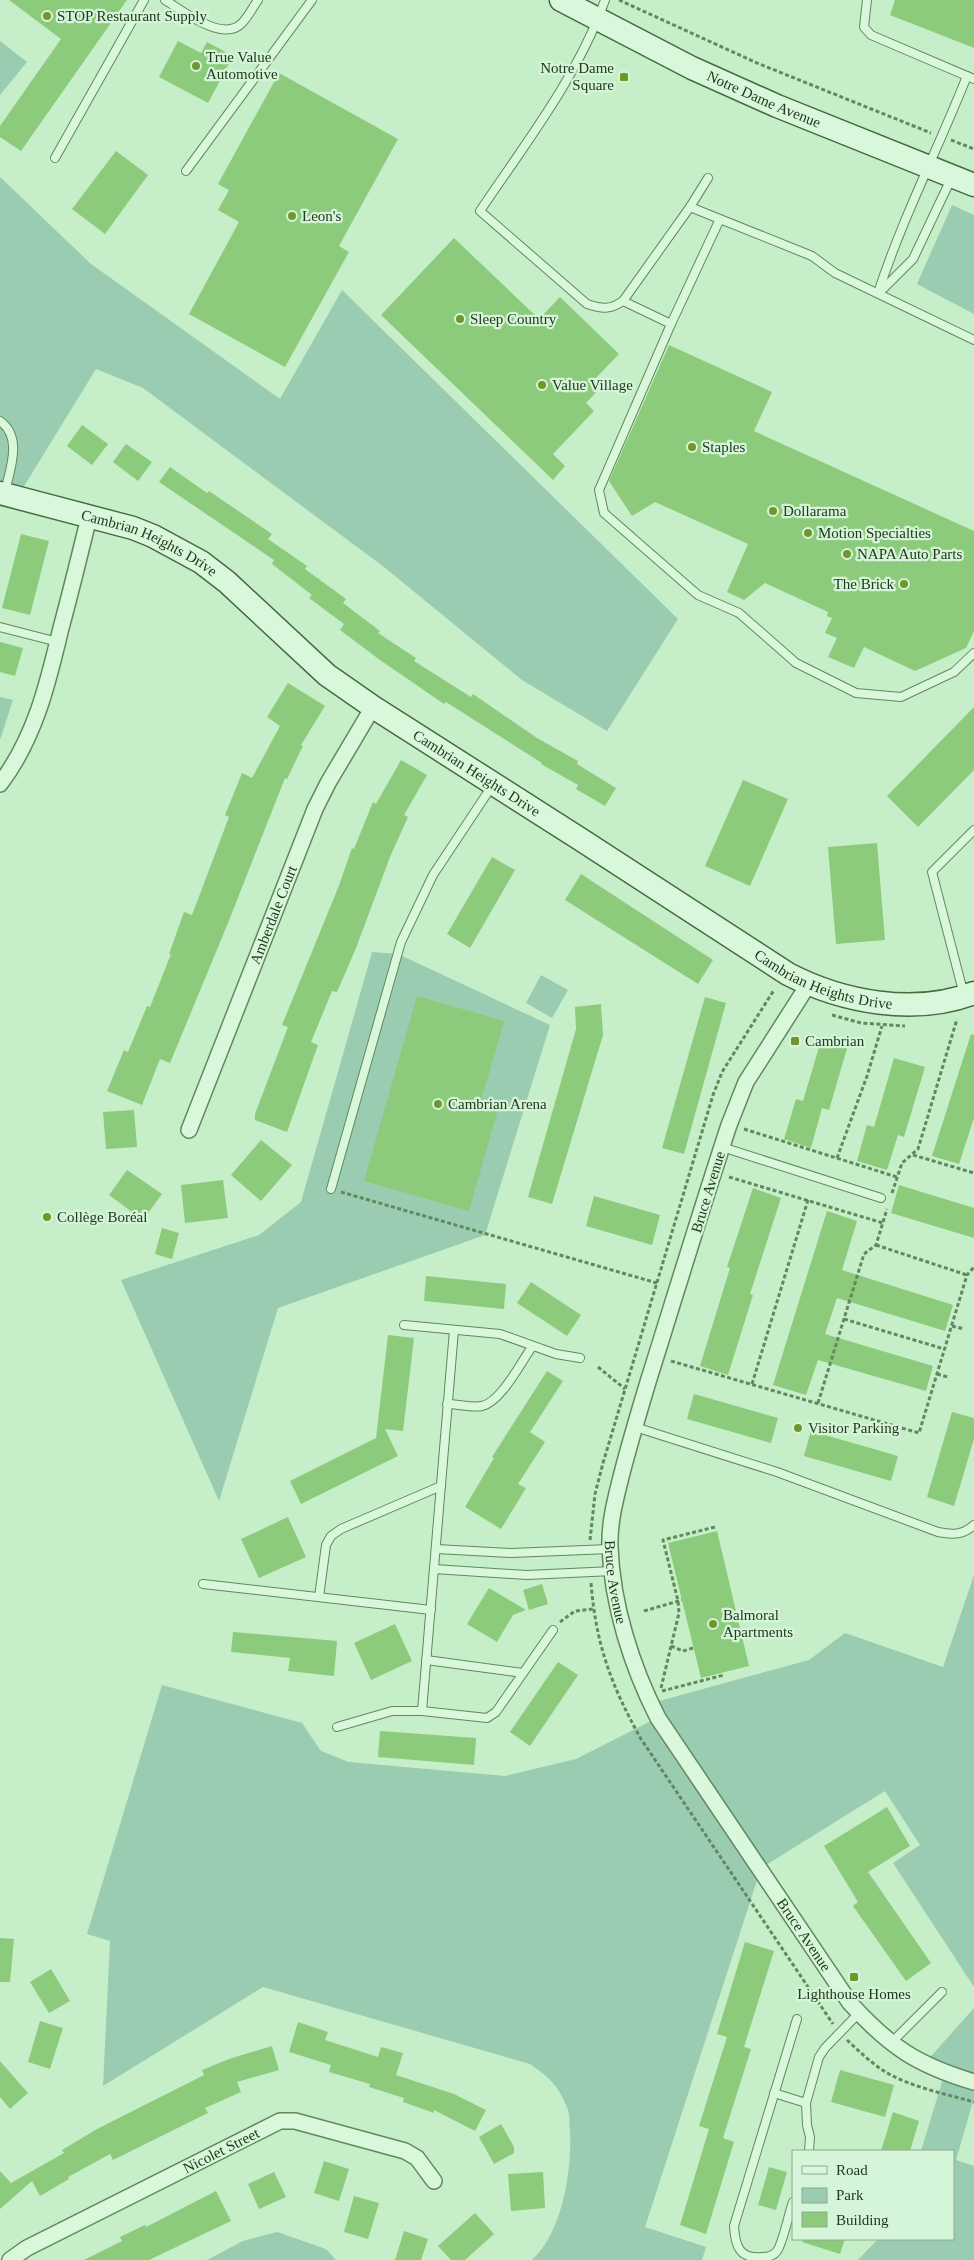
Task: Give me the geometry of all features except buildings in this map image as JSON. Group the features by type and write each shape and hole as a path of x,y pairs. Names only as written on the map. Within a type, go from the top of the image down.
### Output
{"street":[{"name":"Notre Dame Avenue","path":"561,0 602,10 692,68 768,102 974,185"},
{"name":"Cambrian Heights Drive","path":"2,494 153,536 201,562 227,582 327,675 373,708 580,838 788,974 808,985 845,996 891,1004 917,1004 969,995"},
{"path":"0,784 11,769 44,695 89,517"},
{"name":"Amberdale Court","path":"189,1130 315,809 328,783 373,708"},
{"name":"Bruce Avenue","path":"808,985 746,1082 729,1125 634,1427 615,1502 610,1549 613,1571 619,1610 633,1662 643,1690 658,1718 850,2003 891,2043 923,2064 974,2082"},
{"name":"Nicolet Street","path":"10,2260 27,2248 280,2121 295,2121 405,2151 416,2158 434,2181"}],"lane":[{"path":"55,158 144,0"},
{"path":"165,0 214,28 229,30 241,24 258,0"},
{"path":"186,171 312,0"},
{"path":"867,0 864,27 871,35 971,78 891,252 878,294"},
{"path":"602,10 554,100 480,211 587,304 603,309 613,308 623,301 690,207 708,178"},
{"path":"878,294 913,260 952,176"},
{"path":"690,207 719,221 752,231 812,256 835,273 974,340"},
{"path":"719,221 671,324 599,490 604,513 698,595 739,612 796,663 856,693 901,697 954,672 974,654"},
{"path":"623,301 671,324"},
{"path":"0,421 9,428 13,440 13,455 2,494"},
{"path":"0,627 58,642"},
{"path":"331,1189 401,942 433,875 493,785"},
{"path":"969,995 932,872 974,830"},
{"path":"722,1147 881,1198"},
{"path":"404,1324 500,1334 514,1338 532,1347 580,1358"},
{"path":"422,1712 454,1330"},
{"path":"447,1404 481,1406 487,1404 502,1391 532,1347"},
{"path":"634,1427 777,1472 938,1532 949,1535 960,1534 974,1524"},
{"path":"319,1597 323,1558 331,1536 341,1529 441,1486"},
{"path":"436,1549 511,1553 610,1549"},
{"path":"434,1569 527,1575 613,1571"},
{"path":"203,1584 430,1610"},
{"path":"337,1727 392,1711 487,1718 496,1712 553,1630"},
{"path":"426,1660 523,1673"},
{"path":"891,2043 942,1992"},
{"path":"809,2150 810,2137 807,2125 806,2103 819,2057 825,2048 859,2013"},
{"path":"792,2205 777,2251 770,2256 755,2259 742,2254 735,2242 734,2226 797,2019"},
{"path":"774,2093 806,2103"}],"path":[{"path":"619,0 757,64 974,149"},
{"path":"589,1551 590,1526 595,1494 719,1079 774,990"},
{"path":"892,1195 902,1163 918,1150 957,1019"},
{"path":"837,1158 867,1076 882,1026"},
{"path":"729,1125 897,1177"},
{"path":"912,1155 974,1173"},
{"path":"714,1172 883,1223"},
{"path":"331,1189 657,1283"},
{"path":"752,1384 808,1200"},
{"path":"818,1403 864,1254 876,1245 889,1204"},
{"path":"876,1245 968,1275"},
{"path":"656,1357 919,1433 968,1275 974,1267"},
{"path":"844,1319 944,1349"},
{"path":"952,1326 964,1329"},
{"path":"598,1367 625,1389"},
{"path":"937,1374 948,1377"},
{"path":"716,1527 663,1540 680,1600 679,1613 660,1691 724,1675"},
{"path":"590,1573 593,1609 608,1671 622,1704 641,1739 840,2032 865,2056 889,2074 904,2081 974,2102"},
{"path":"644,1611 680,1600"},
{"path":"553,1630 570,1614 593,1609"},
{"path":"671,1646 683,1651 693,1648"}],"green space":[{"path":"0,41 27,62 0,95"},
{"path":"0,177 91,264 280,399 342,290 678,619 607,731 522,680 384,567 143,388 96,369 18,496 0,492"},
{"path":"952,205 974,215 974,314 917,284"},
{"path":"0,697 13,700 0,740"},
{"path":"372,952 398,954 550,1025 485,1235 278,1308 219,1501 121,1280 259,1235 301,1202"},
{"path":"541,975 568,990 552,1018 526,1003"},
{"path":"974,1575 974,1987 893,1863 920,1845 885,1791 761,1868 645,2227 706,2247 702,2260 532,2260 543,2248 558,2217 567,2181 570,2130 568,2110 561,2095 553,2083 530,2064 263,1987 103,2086 110,1941 87,1934 162,1685 302,1723 321,1751 349,1762 505,1776 576,1759 659,1717 652,1703 809,1660 845,1633 943,1667"},
{"path":"974,2008 974,2098 956,2160 974,2166 974,2260 858,2260 877,2240 954,2240 954,2150 921,2150 945,2072 925,2063"},
{"path":"277,2232 326,2249 336,2260 207,2260 243,2241"}],"place":[{"name":"STOP Restaurant Supply","path":"47,16"},
{"name":"True Value Automotive","path":"196,66"},
{"name":"Notre Dame Square","path":"624,77"},
{"name":"Leon's","path":"292,216"},
{"name":"Sleep Country","path":"460,319"},
{"name":"Value Village","path":"542,385"},
{"name":"Staples","path":"692,447"},
{"name":"Dollarama","path":"773,511"},
{"name":"Motion Specialties","path":"808,533"},
{"name":"NAPA Auto Parts","path":"847,554"},
{"name":"The Brick","path":"904,584"},
{"name":"Cambrian","path":"795,1041"},
{"name":"Cambrian Arena","path":"438,1104"},
{"name":"Collège Boréal","path":"47,1217"},
{"name":"Visitor Parking","path":"798,1428"},
{"name":"Balmoral Apartments","path":"713,1624"},
{"name":"Lighthouse Homes","path":"854,1977"}]}
